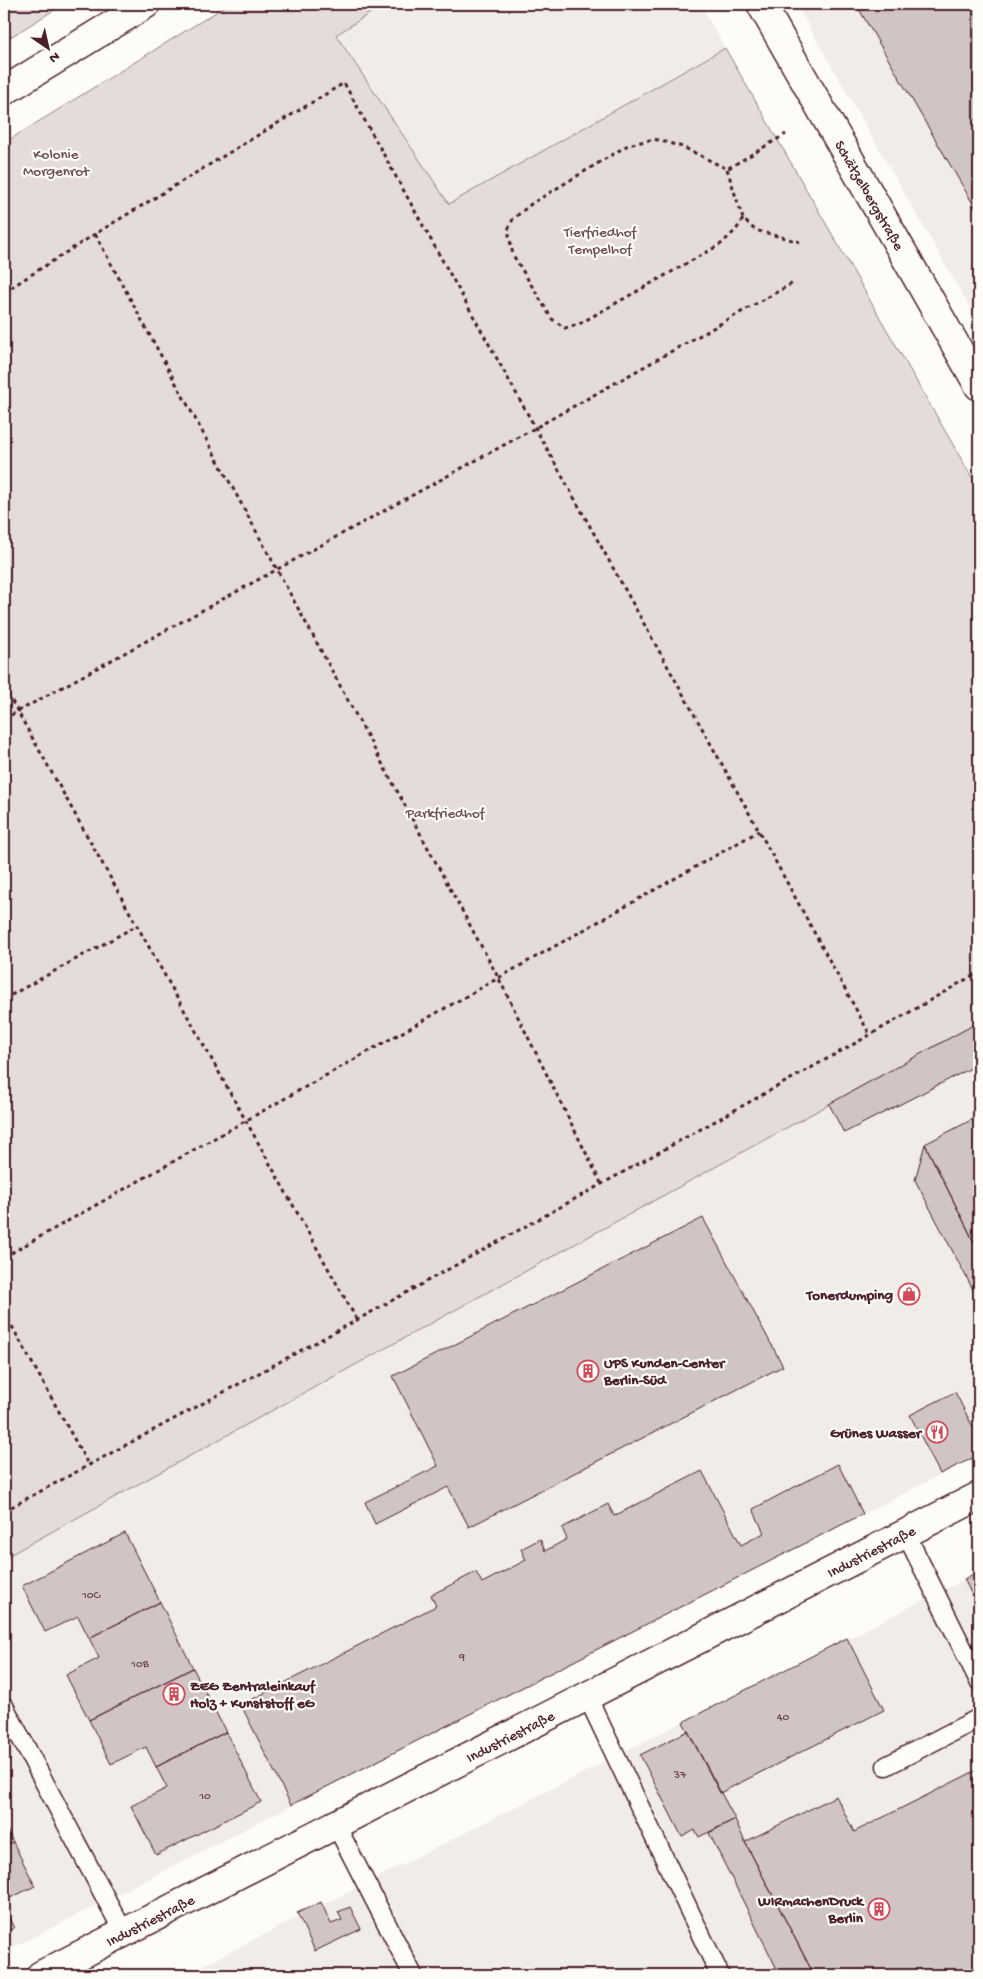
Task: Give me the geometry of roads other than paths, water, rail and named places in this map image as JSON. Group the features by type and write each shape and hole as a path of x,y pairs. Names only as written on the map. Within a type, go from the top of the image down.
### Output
{"street":[{"path":"4,91 146,4"},
{"name":"Schätzelbergstraße","path":"760,4 979,386"},
{"name":"Industriestraße","path":"41,1975 979,1496"}],"lane":[{"path":"906,1534 979,1681"},
{"path":"588,1696 720,1975"},
{"path":"4,1706 124,1933"},
{"path":"886,1766 979,1718"},
{"path":"336,1825 412,1975"}],"place":[{"name":"Tonerdumping","path":"909,1294"},
{"name":"UPS Kunden-Center Berlin-Süd","path":"588,1371"},
{"name":"Grünes Wasser","path":"937,1432"},
{"name":"ZEG Zentraleinkauf Holz + Kunststoff eG","path":"174,1694"},
{"name":"WIRmachenDruck Berlin","path":"879,1909"}],"park label":[{"name":"Kolonie Morgenrot","path":"56,162"},
{"name":"Tierfriedhof Tempelhof","path":"600,240"},
{"name":"Parkfriedhof","path":"445,812"}]}
